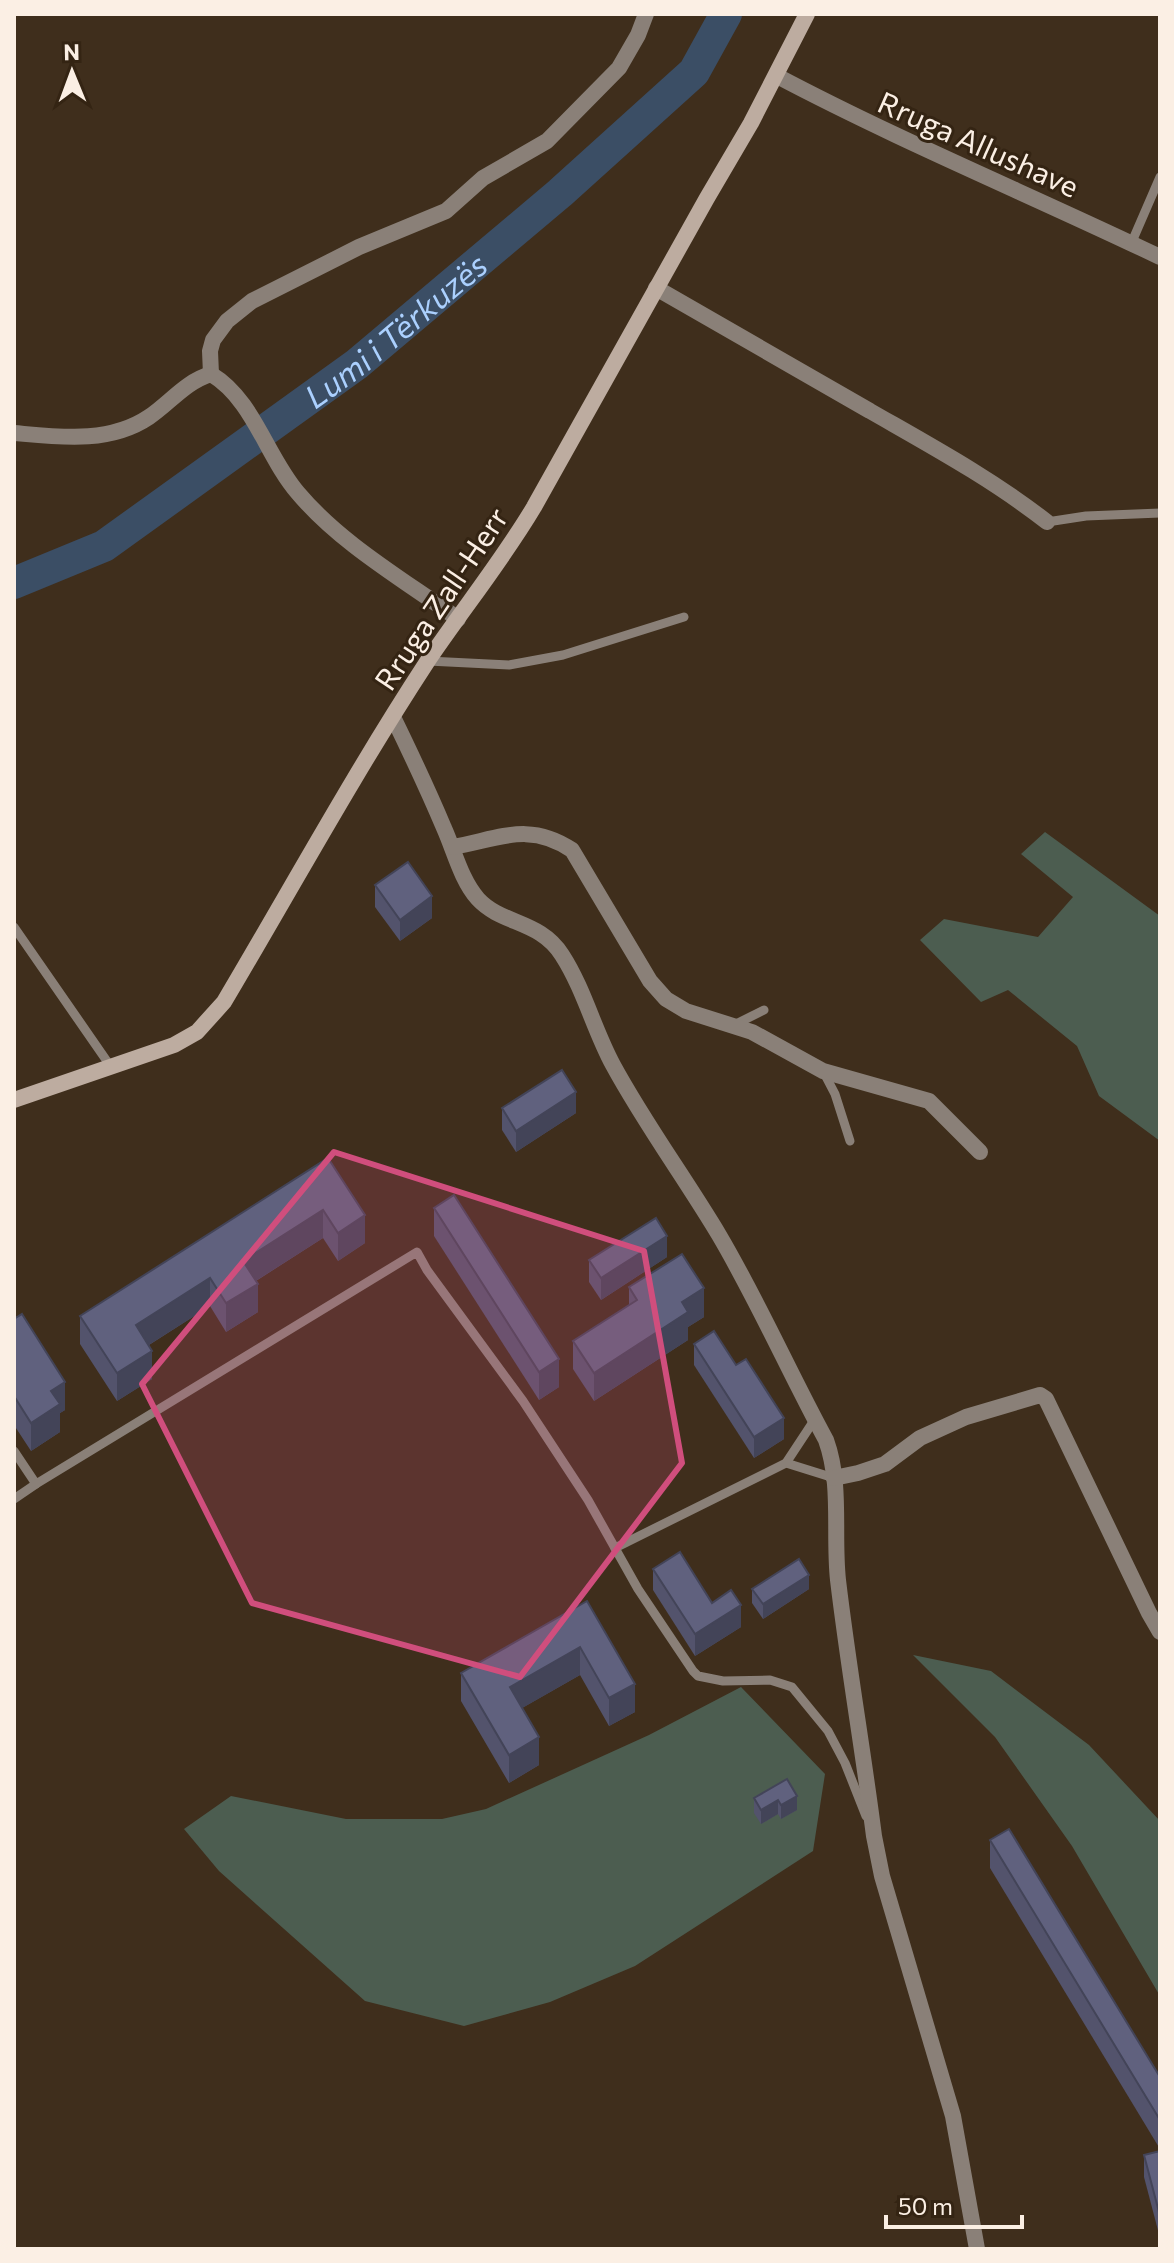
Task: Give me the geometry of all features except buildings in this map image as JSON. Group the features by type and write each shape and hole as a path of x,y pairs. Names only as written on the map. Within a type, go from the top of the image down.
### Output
{"main road":[{"name":"Rruga Zall-Herr","path":"14,1100 174,1045 212,1019 428,661 511,546 777,76 807,14"}],"street":[{"path":"211,374 213,340 227,321 252,301 359,247 446,211 483,178 547,141 619,68 646,14"},
{"name":"Rruga Allushave","path":"777,76 863,121 1160,257"},
{"path":"656,288 963,464 1016,497 1047,522"},
{"path":"211,374 222,381 242,405 295,490 315,512 458,619"},
{"path":"14,433 67,438 98,436 147,418 189,383 211,374"},
{"path":"393,717 467,882 478,898 491,910 536,929 563,956 611,1062 719,1236 832,1457 838,1579 874,1836 882,1876 953,2116 977,2249"},
{"path":"452,847 520,834 540,834 557,840 572,850 650,981 666,999 686,1011 734,1025 823,1071 929,1101 980,1152"},
{"path":"834,1478 885,1464 920,1438 966,1417 1040,1395 1046,1399 1160,1632"}],"lane":[{"path":"1131,244 1160,177"},
{"path":"1047,522 1086,516 1160,513"},
{"path":"428,661 509,665 563,655 684,617"},
{"path":"14,927 111,1067"},
{"path":"734,1025 764,1010"},
{"path":"823,1071 839,1104 850,1141"},
{"path":"14,1499 417,1252 523,1401 588,1500 638,1589 698,1676 723,1681 770,1680 792,1687 828,1731 845,1763 874,1836"},
{"path":"615,1548 786,1463 815,1419"},
{"path":"14,1451 36,1484"},
{"path":"786,1463 834,1478"}],"highlighted area":[{"path":"334,1152 644,1251 682,1463 520,1677 252,1603 142,1384"}],"green space":[{"path":"1045,832 1160,916 1160,1141 1099,1096 1077,1046 1008,990 981,1002 920,940 944,919 1038,937 1073,897 1021,854"},
{"path":"913,1655 991,1671 1089,1745 1160,1821 1160,1996 1072,1846 995,1737"},
{"path":"741,1687 825,1774 813,1851 635,1966 550,2002 464,2026 365,2001 219,1871 184,1829 231,1796 346,1819 442,1819 486,1809 649,1735"}],"waterway":[{"name":"Lumi i Tërkuzës","path":"14,583 104,546 357,364 560,193 694,72 726,14"}]}
